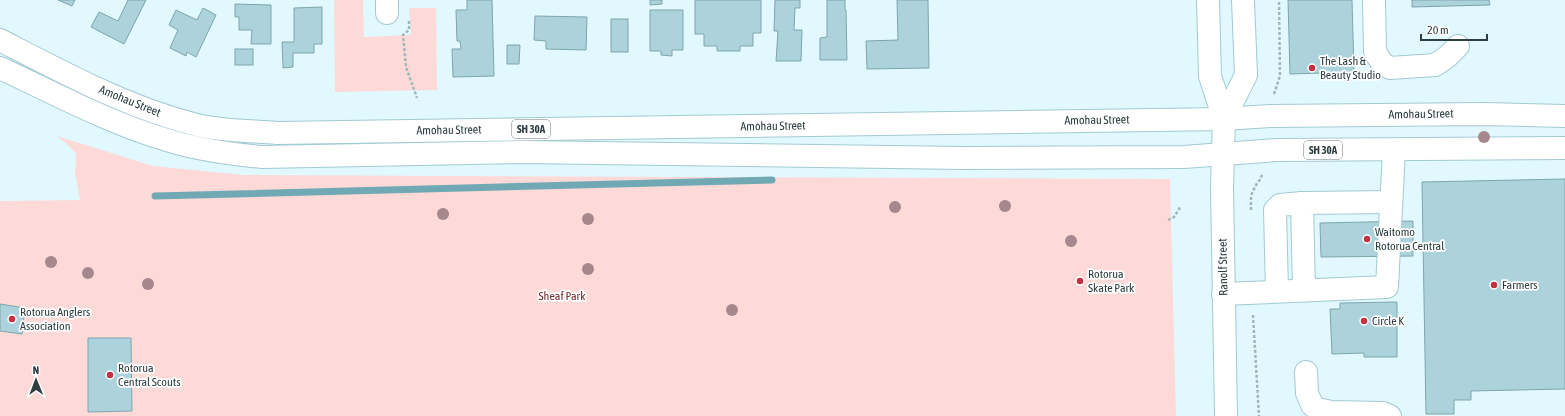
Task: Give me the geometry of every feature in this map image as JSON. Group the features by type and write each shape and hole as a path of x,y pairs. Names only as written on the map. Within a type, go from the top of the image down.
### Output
{"main road":[{"name":"Ranolf Street","path":"1208,0 1210,76 1224,119 1223,294 1226,416"},
{"name":"Ranolf Street","path":"1224,119 1246,74 1243,0"},
{"path":"1374,0 1375,52 1382,63 1390,68 1435,65 1447,57 1458,46"},
{"name":"Amohau Street","path":"0,40 80,81 169,117 203,126 239,131 277,133 1224,119 1270,116 1484,114 1565,116"},
{"name":"Amohau Street","path":"0,68 105,117 167,140 229,154 270,157 522,152 964,158 1184,157 1277,150 1565,148"},
{"path":"963,123 964,158"},
{"path":"1223,294 1387,287 1394,150"},
{"path":"1277,291 1275,210 1280,205 1302,203 1391,202"},
{"path":"1302,203 1304,290"},
{"path":"1306,372 1307,393 1312,405 1317,409 1332,412 1382,413 1390,416"}],"path":[{"path":"1272,99 1280,76 1279,0"},
{"path":"403,35 406,67 417,98"},
{"path":"1168,220 1174,217 1181,206"}],"green space":[{"path":"334,0 363,0 364,37 411,35 409,8 436,8 437,90 335,92"},
{"name":"Sheaf Park","path":"57,136 153,166 244,175 1170,179 1176,416 0,416 0,201 80,200 75,172 76,154"}],"building":[{"path":"58,0 75,0 72,6"},
{"path":"128,0 146,0 124,44 91,27 99,12 118,21"},
{"path":"467,0 492,0 494,76 453,77 452,49 461,49 460,41 457,41 456,10 467,10"},
{"path":"650,0 662,0 662,4 650,5"},
{"path":"695,0 761,0 761,33 753,33 753,46 740,46 740,51 717,51 717,46 704,46 704,34 695,34"},
{"path":"775,0 800,0 800,8 795,8 794,30 802,30 801,61 776,61 778,31 774,31"},
{"path":"827,0 845,0 847,60 820,60 820,38 827,37"},
{"path":"897,0 928,0 929,68 867,69 866,41 898,40"},
{"path":"1288,0 1352,0 1354,72 1290,74"},
{"path":"1412,0 1489,0 1490,5 1412,7"},
{"path":"235,4 271,5 271,44 251,44 252,30 239,30 239,17 235,17"},
{"path":"322,7 322,44 314,44 314,53 293,53 293,67 283,68 282,42 294,42 294,8"},
{"path":"203,8 216,15 196,57 187,52 186,56 170,48 178,30 169,25 176,10 197,20"},
{"path":"650,10 683,10 683,50 672,50 672,56 661,55 661,51 650,51"},
{"path":"535,16 587,17 586,50 546,49 546,41 534,40"},
{"path":"611,19 628,19 628,52 611,52"},
{"path":"507,45 520,45 519,64 507,64"},
{"path":"235,49 253,49 253,65 235,65"},
{"name":"Farmers","path":"1565,179 1565,389 1471,391 1471,400 1454,400 1454,414 1426,414 1422,182"},
{"name":"Waitomo Rotorua Central","path":"1413,221 1413,256 1321,257 1320,223"},
{"name":"Circle K","path":"1397,302 1397,357 1364,357 1364,353 1332,354 1330,309 1340,309 1340,303"},
{"name":"Rotorua Anglers Association","path":"0,304 25,308 22,334 0,331"},
{"name":"Rotorua Central Scouts","path":"88,338 131,338 132,411 88,412"}],"waterway":[{"path":"155,196 772,180"}],"place":[{"name":"The Lash & Beauty Studio","path":"1312,68"},
{"name":"Waitomo Rotorua Central","path":"1367,239"},
{"name":"Rotorua Skate Park","path":"1080,281"},
{"name":"Farmers","path":"1494,285"},
{"name":"Rotorua Anglers Association","path":"12,319"},
{"name":"Circle K","path":"1364,321"},
{"name":"Rotorua Central Scouts","path":"110,375"}]}
